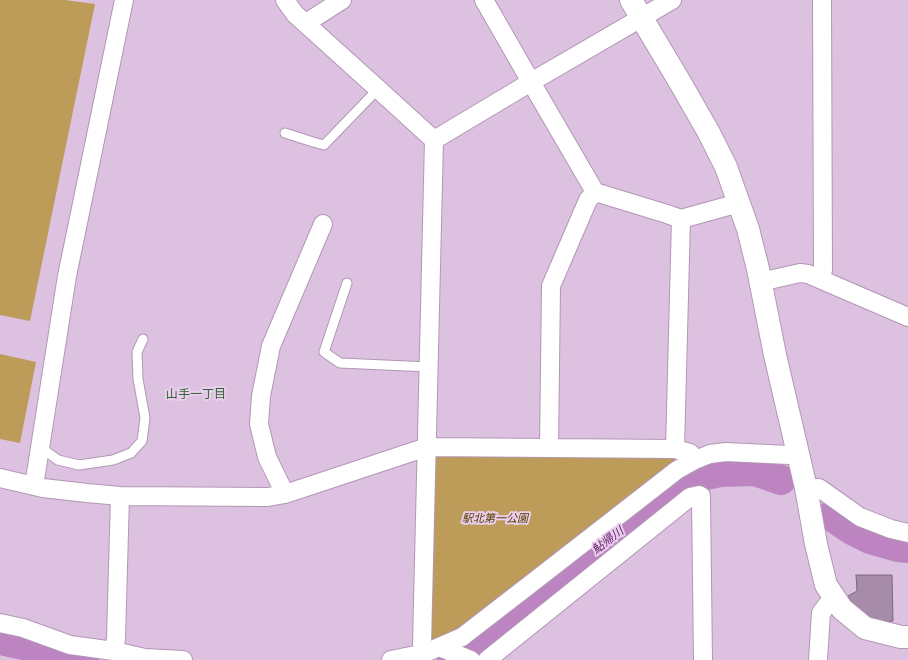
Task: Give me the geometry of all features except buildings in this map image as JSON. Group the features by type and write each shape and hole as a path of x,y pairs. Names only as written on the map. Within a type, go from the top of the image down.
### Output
{"street":[{"path":"34,486 67,276 124,0"},
{"path":"285,0 295,14 434,140 422,644 471,660"},
{"path":"306,23 342,0"},
{"path":"484,0 530,82 595,192 680,219 739,203"},
{"path":"434,140 530,82 636,9 672,0"},
{"path":"820,279 823,270 822,0"},
{"path":"636,9 709,132 726,167 748,229 806,488 816,544 826,585 842,609 865,628 901,637 908,637"},
{"path":"549,448 552,286 588,200 595,192"},
{"path":"675,449 680,219"},
{"path":"284,494 267,457 259,424 261,396 271,346 323,224"},
{"path":"760,282 800,273 808,274 908,317"},
{"path":"0,478 34,486 120,496 268,497 284,494 427,447 675,449 690,453 694,460"},
{"path":"391,660 437,650 462,637 677,470 694,460 710,454 726,452 789,455 798,453"},
{"path":"806,488 819,488 860,517 891,530 908,533"},
{"path":"487,660 690,496 699,495 702,498 703,660"},
{"path":"114,652 116,639 120,496"},
{"path":"818,660 821,613 827,605 835,599"},
{"path":"0,623 23,628 70,645 145,658 183,660"}],"lane":[{"path":"286,133 324,145 378,89"},
{"path":"347,283 324,352 340,363 429,367"},
{"path":"40,447 58,460 79,465 114,460 131,453 142,441 146,418 138,379 137,352 143,339"}],"green space":[{"path":"0,0 65,0 95,4 30,321 0,315"},
{"path":"0,354 36,362 20,443 0,439"},
{"name":"駅北第一公園","path":"437,454 664,456 677,459 453,633 427,644 431,459"}],"waterway":[{"name":"鮎帰川","path":"452,660 680,486 697,477 720,472 755,471 781,480"},
{"name":"鮎帰川","path":"831,516 852,530 870,539 898,547 908,548"},
{"name":"鮎帰川","path":"0,640 84,660"}],"district":[{"name":"山手一丁目","path":"196,395"}]}
